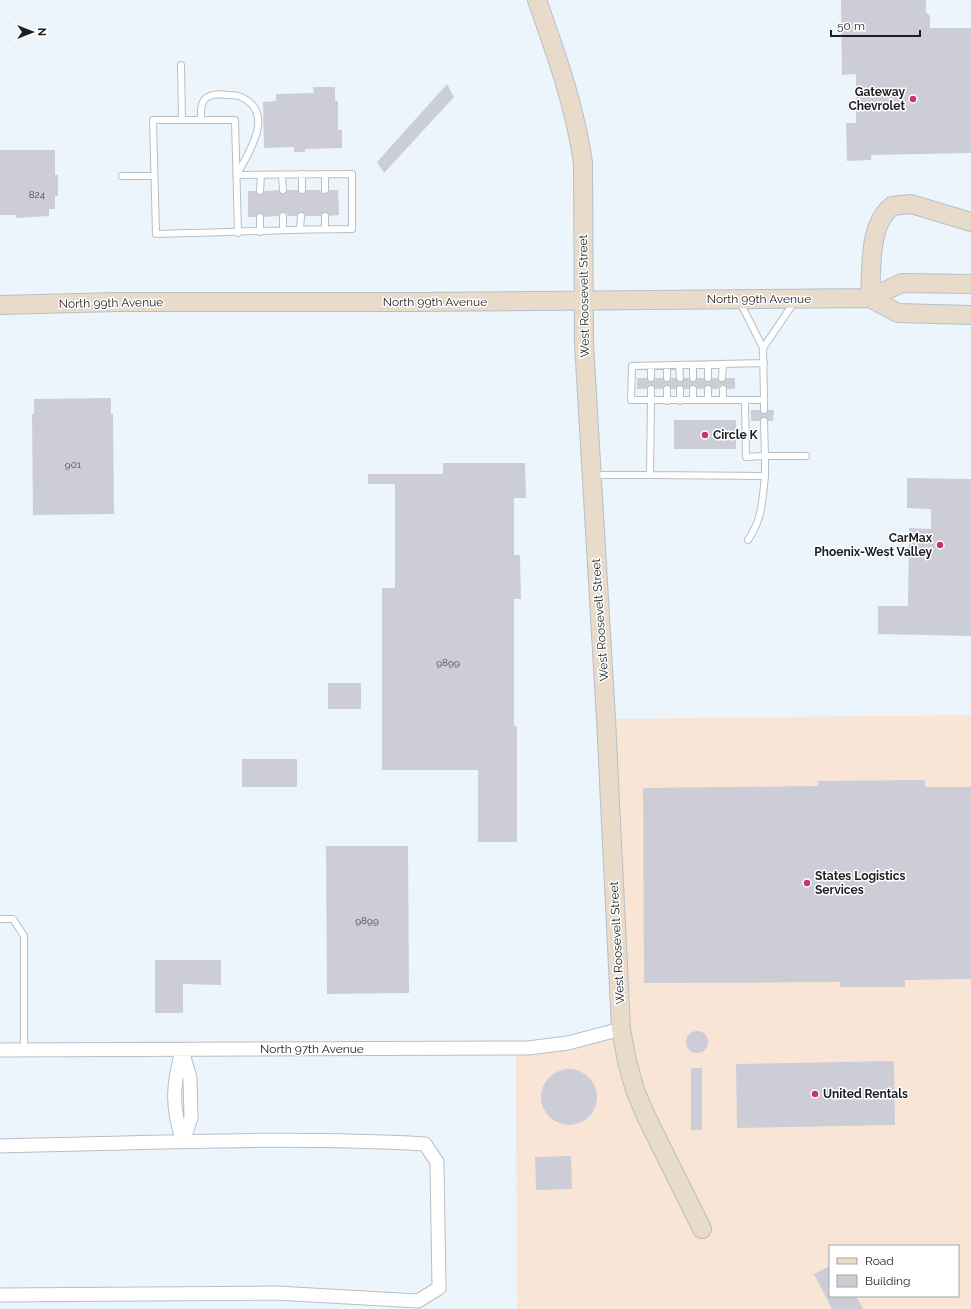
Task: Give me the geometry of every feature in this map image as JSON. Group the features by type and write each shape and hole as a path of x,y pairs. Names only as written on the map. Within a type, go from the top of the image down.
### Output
{"street":[{"name":"West Roosevelt Street","path":"537,0 568,91 579,134 583,163 584,343 606,718 621,1029 627,1061 638,1096 702,1229"},
{"path":"870,298 875,230 880,219 892,206 911,204 971,222"},
{"name":"North 99th Avenue","path":"0,305 125,302 870,298 902,282 971,284"},
{"name":"North 99th Avenue","path":"870,298 898,313 971,315"},
{"name":"North 97th Avenue","path":"0,1050 528,1048 568,1043 621,1029"},
{"path":"182,1050 190,1078 191,1111 191,1118 183,1142"},
{"path":"0,1146 183,1142 380,1141 425,1144 437,1162 439,1288 418,1301 276,1293 0,1295"}],"lane":[{"path":"181,65 182,120"},
{"path":"201,120 202,104 205,99 212,94 239,95 254,106 258,111 257,134 237,175"},
{"path":"237,175 352,174 352,229 283,230 238,233 156,234 153,176 153,120 236,120 238,233"},
{"path":"302,174 302,190"},
{"path":"325,174 325,190"},
{"path":"260,175 260,191"},
{"path":"282,175 283,190"},
{"path":"122,176 153,176"},
{"path":"283,216 283,230"},
{"path":"300,230 301,216"},
{"path":"325,216 325,229"},
{"path":"260,217 260,232"},
{"path":"763,348 797,298"},
{"path":"739,299 763,348 764,410"},
{"path":"764,363 632,366 631,400 764,400"},
{"path":"708,364 708,378"},
{"path":"722,378 723,364"},
{"path":"667,365 667,378"},
{"path":"680,365 680,378"},
{"path":"692,365 693,378"},
{"path":"651,366 651,378"},
{"path":"650,475 651,389"},
{"path":"667,389 667,401"},
{"path":"680,389 680,401"},
{"path":"693,389 694,400"},
{"path":"708,389 708,400"},
{"path":"723,389 723,400"},
{"path":"745,400 746,457 806,456"},
{"path":"748,540 756,527 762,512 765,456 764,421"},
{"path":"591,475 764,476"},
{"path":"0,919 14,920 24,936 24,1050"}],"shaded area":[{"path":"971,715 971,1309 517,1309 516,1058 514,1048 621,1029 606,719"}],"building":[{"name":"Gateway Chevrolet","path":"841,0 926,0 926,12 930,16 930,28 971,28 971,153 871,155 871,160 847,161 846,123 856,123 856,74 842,75"},
{"path":"447,84 454,97 384,173 377,162"},
{"path":"313,87 335,87 335,101 338,101 338,130 342,130 342,148 305,149 305,152 294,152 294,147 264,148 263,102 276,101 276,94 314,93"},
{"path":"0,150 55,150 55,175 58,175 58,196 55,196 55,209 49,209 49,216 16,218 16,215 0,215"},
{"path":"279,190 283,194 287,190 298,190 302,194 306,190 320,190 322,194 325,194 330,190 338,190 339,215 329,216 325,212 321,216 305,216 301,212 296,216 288,216 286,212 283,212 278,216 264,217 260,213 256,217 248,217 248,191 256,191 260,195 265,191"},
{"path":"637,378 647,378 651,382 655,378 663,378 667,382 671,378 676,378 680,382 684,378 689,378 693,382 697,378 704,378 708,382 712,378 718,378 722,382 726,378 735,378 735,389 728,389 723,385 720,385 718,389 712,389 708,385 704,389 697,389 693,385 689,389 684,389 680,385 676,389 671,389 667,385 663,389 655,389 651,385 647,389 637,389"},
{"path":"111,398 111,414 113,414 114,514 33,515 32,414 34,414 34,399"},
{"path":"751,410 760,410 764,414 768,410 774,410 773,421 768,421 764,417 760,421 751,421"},
{"name":"Circle K","path":"674,420 736,420 736,449 674,449"},
{"path":"443,463 525,463 526,498 514,498 514,555 520,555 521,599 514,599 514,726 517,726 517,842 478,842 478,770 382,770 382,588 395,588 395,484 368,484 368,474 443,474"},
{"name":"CarMax Phoenix-West Valley","path":"907,478 971,479 971,636 878,634 878,606 908,606 909,528 931,529 931,509 907,508"},
{"path":"328,683 361,683 361,709 328,709"},
{"path":"242,759 297,759 297,787 242,787"},
{"name":"States Logistics Services","path":"925,780 925,787 971,787 971,979 905,980 905,987 840,987 840,982 644,983 643,788 818,786 818,781"},
{"path":"326,846 408,846 409,993 327,994"},
{"path":"155,960 221,960 221,985 183,984 183,1013 155,1013"},
{"path":"697,1031 705,1034 708,1042 705,1050 697,1053 689,1050 686,1042 689,1034"},
{"name":"United Rentals","path":"894,1061 895,1125 737,1128 736,1064"},
{"path":"691,1068 702,1068 702,1130 691,1130"},
{"path":"563,1069 575,1069 585,1073 593,1081 597,1091 597,1103 593,1113 585,1121 575,1125 563,1125 553,1121 545,1113 541,1103 541,1091 545,1081 553,1073"},
{"path":"571,1156 572,1189 536,1190 535,1157"},
{"path":"829,1266 829,1297 857,1297 863,1309 832,1309 814,1274"}],"place":[{"name":"Gateway Chevrolet","path":"913,99"},
{"name":"Circle K","path":"705,435"},
{"name":"CarMax Phoenix-West Valley","path":"940,545"},
{"name":"States Logistics Services","path":"807,883"},
{"name":"United Rentals","path":"815,1094"}]}
